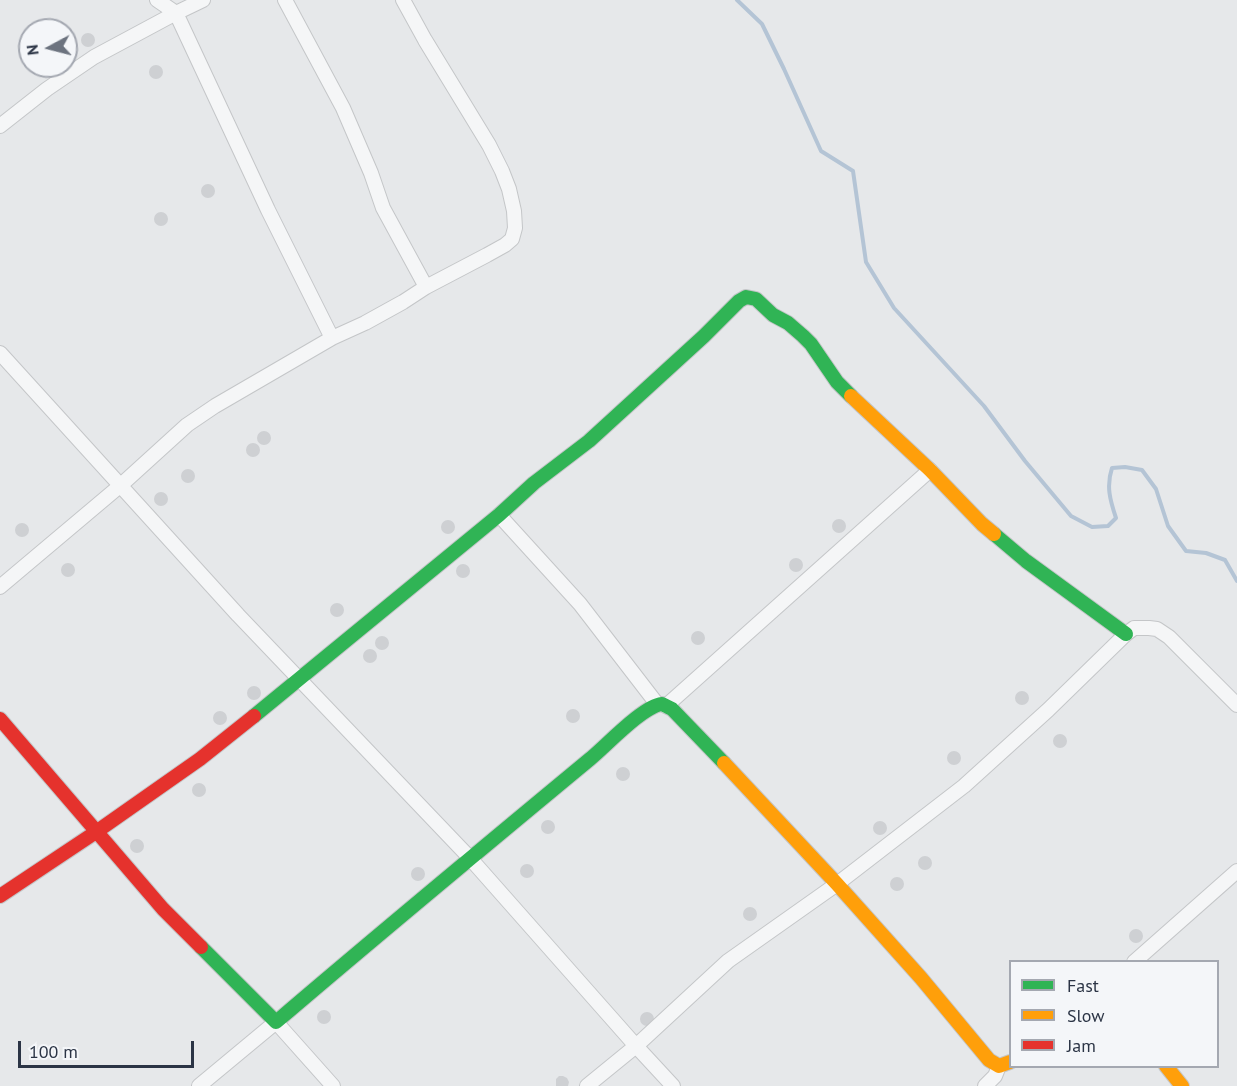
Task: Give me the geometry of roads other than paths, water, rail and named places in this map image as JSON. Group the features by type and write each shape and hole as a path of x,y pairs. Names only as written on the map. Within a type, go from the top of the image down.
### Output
{"street":[{"path":"158,0 176,13 268,210 332,338"},
{"path":"0,126 47,89 94,57 202,0"},
{"path":"285,0 343,108 384,208 426,287"},
{"path":"0,586 121,485 187,425 215,406 332,338 365,323 512,239 515,228 514,211 502,171 404,0"},
{"path":"0,896 200,759 299,680 499,515 534,483 589,441 746,297 756,299 773,315 803,336 837,382 930,470 982,524 1017,554 1126,634"},
{"path":"0,353 238,615 469,857 673,1086"},
{"path":"199,1086 469,857 642,715 662,705 930,470"},
{"path":"499,515 580,604 662,705 684,721 837,884 921,978 989,1060 1005,1064 986,1086"},
{"path":"587,1086 636,1046 728,962 837,884 964,786 1134,628 1157,629 1185,652 1237,705"},
{"path":"0,720 163,909 276,1022 333,1086"},
{"path":"1136,960 1237,871"},
{"path":"1168,1068 1182,1086"}],"waterway":[{"path":"737,0 762,24 821,151 853,171 866,262 894,308 984,406 1025,461 1071,516 1092,527 1108,526 1116,518 1109,481 1112,468 1125,467 1142,470 1156,489 1168,526 1186,551 1206,553 1225,560 1237,581"}]}
